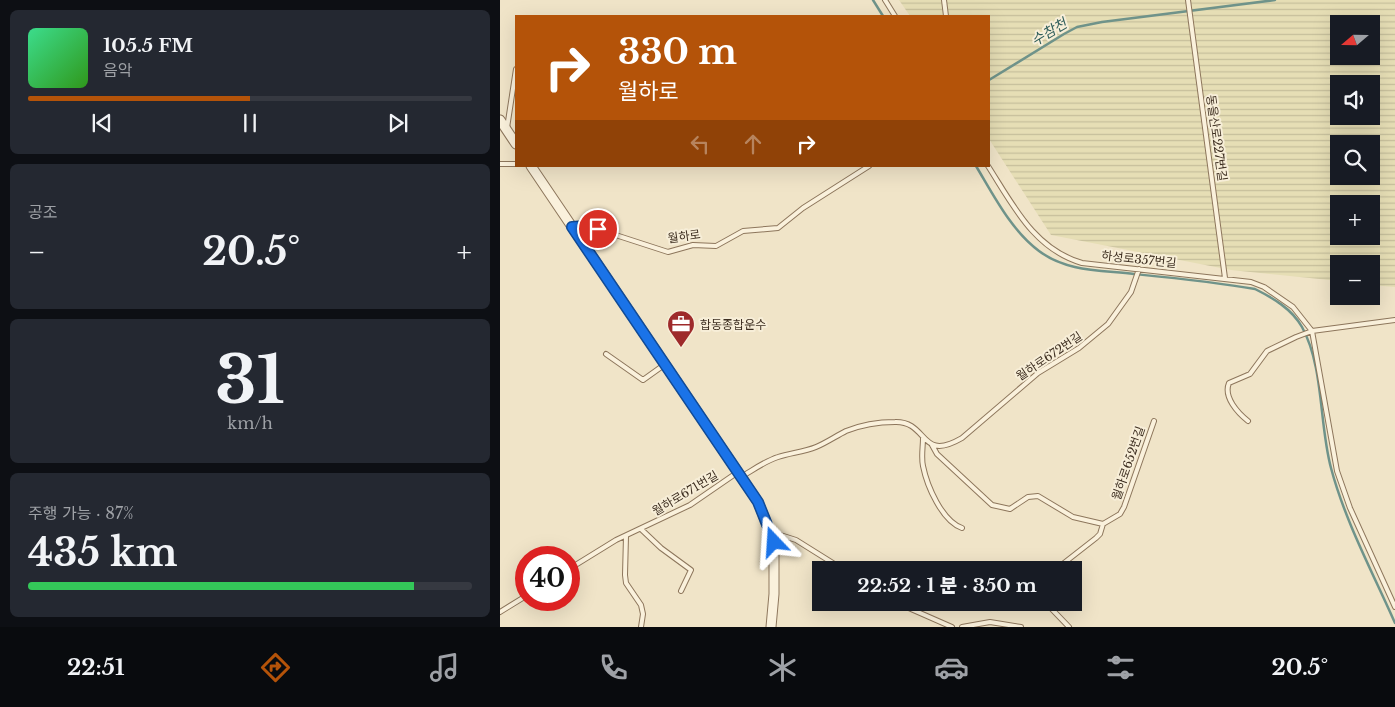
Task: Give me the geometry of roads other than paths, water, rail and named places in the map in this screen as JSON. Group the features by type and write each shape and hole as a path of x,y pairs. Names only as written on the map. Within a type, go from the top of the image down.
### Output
{"street":[{"path":"500,120 515,143"},
{"path":"532,167 758,502 771,532 775,562 771,627"}],"lane":[{"path":"885,0 894,15"},
{"path":"944,0 946,15"},
{"name":"동을산로227번길","path":"1188,1 1225,278"},
{"path":"507,131 515,76"},
{"path":"500,164 515,164"},
{"name":"월하로","path":"572,227 592,227 668,252 693,246 716,246 744,231 778,228 803,208 867,167"},
{"name":"하성로357번길","path":"989,167 1019,215 1052,250 1082,263 1250,282 1279,296 1303,317 1310,332 1337,471 1350,508 1395,607"},
{"name":"월하로672번길","path":"932,445 945,446 962,438 1038,373 1092,338 1120,310 1136,281 1139,270"},
{"path":"1248,421 1234,408 1228,393 1229,383 1250,374 1267,352 1310,332 1395,320"},
{"path":"606,354 643,380 664,365"},
{"name":"월하로652번길","path":"1066,561 1100,534 1103,524 1120,514 1154,421"},
{"path":"739,475 776,458 814,448 846,432 867,425 904,422 916,429 932,445 937,454 992,505 1010,509 1028,497 1038,496 1073,517 1103,524"},
{"path":"923,438 923,465 927,479 950,521 962,528"},
{"name":"월하로671번길","path":"580,563 607,545 642,530 690,505 739,475"},
{"name":"월하로671번길","path":"642,530 661,548 692,570 681,591"},
{"path":"771,532 796,540 830,561"},
{"path":"626,536 626,583 641,605 643,614 641,627"},
{"path":"500,612 515,603"},
{"path":"916,611 952,627"},
{"path":"1055,611 1068,623 1069,627"},
{"path":"962,627 990,622 1022,627"}],"waterway":[{"path":"873,0 882,15"},
{"name":"수참천","path":"990,79 1077,27 1102,22 1275,0"},
{"path":"977,167 996,201 1020,233 1029,243 1050,258 1085,269 1194,280 1255,289 1275,300 1293,315 1302,327 1314,360 1327,451 1337,488 1360,547 1395,623"}],"place":[{"name":"합동종합운수","path":"681,348"}]}
